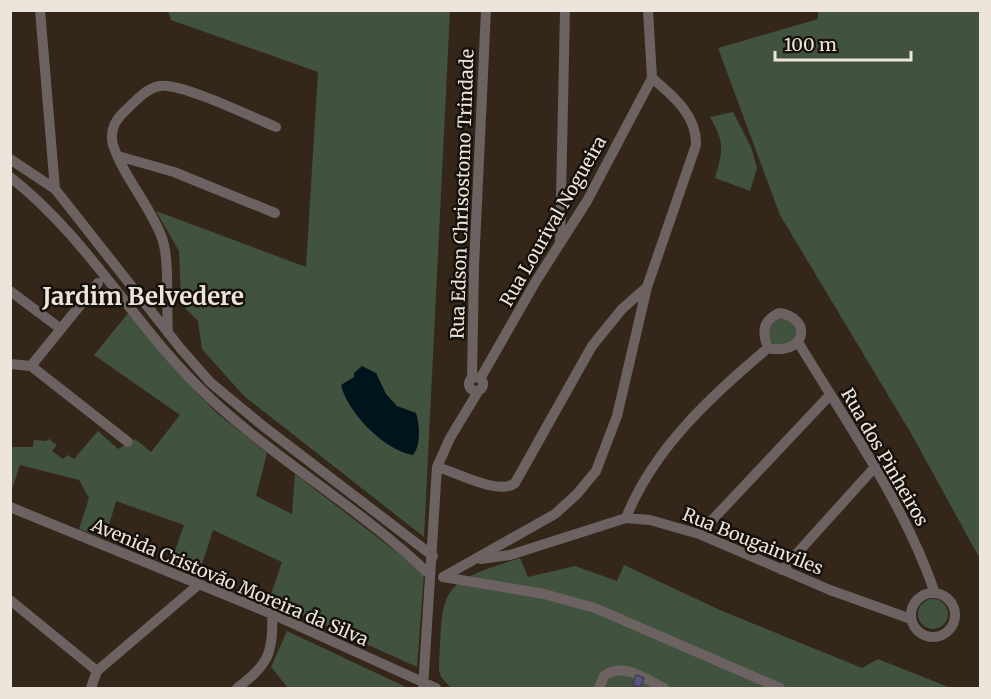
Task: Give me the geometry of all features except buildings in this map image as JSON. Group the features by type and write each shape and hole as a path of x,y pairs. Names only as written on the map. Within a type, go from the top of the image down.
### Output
{"street":[{"name":"Rua Edson Chrisostomo Trindade","path":"475,383 475,221 486,10"},
{"path":"560,245 565,10"},
{"path":"443,577 555,514 577,494 596,471 617,416 647,287 696,145 697,132 681,105 652,78 648,10"},
{"path":"41,11 55,191 48,208"},
{"name":"Rua Lourival Nogueira","path":"475,383 587,201 652,78"},
{"path":"168,333 162,238 118,156 112,135 118,118 145,93 163,86 188,92 276,127"},
{"path":"118,156 174,172 275,213"},
{"path":"10,159 55,191 168,333 227,398 433,556"},
{"path":"10,177 48,208 168,353 211,400 409,554 430,575 544,594 595,608 780,688"},
{"path":"39,200 43,192 55,191"},
{"path":"30,366 98,282"},
{"path":"437,468 498,488 511,487 592,346 622,309 647,287"},
{"path":"10,291 61,329"},
{"path":"779,313 789,314 798,321 801,331 798,342 791,349 780,351 768,348 764,327 769,318 779,313"},
{"name":"Rua dos Pinheiros","path":"798,342 874,468 922,556 935,593"},
{"path":"626,518 645,477 663,450 768,348"},
{"path":"10,364 30,366 128,442"},
{"path":"423,685 437,468 450,438 464,416 475,383"},
{"path":"699,534 830,395"},
{"path":"782,570 874,468"},
{"name":"Avenida Cristovão Moreira da Silva","path":"10,507 272,614 423,685 436,688"},
{"name":"Rua Bougainviles","path":"475,560 510,555 626,518 662,522 699,534 871,606 911,619"},
{"path":"91,688 97,671 198,585"},
{"path":"935,593 945,596 953,604 955,615 950,630 935,637 925,635 916,629 911,619 912,609 917,600 925,594 935,593"},
{"path":"10,600 97,671"},
{"path":"237,688 254,677 263,666 271,649 272,614"},
{"path":"599,688 604,676 618,670 631,672 664,688"}],"green space":[{"path":"168,11 450,11 424,537 244,396 202,349 198,321 183,306 181,299 179,251 156,211 306,267 318,72 171,20"},
{"path":"818,11 980,11 980,559 912,435 780,215 718,48 818,19"},
{"path":"733,112 751,147 757,168 750,191 715,178 721,147 710,117"},
{"path":"129,312 198,394 218,414 267,453 256,496 292,514 295,474 424,573 417,667 269,600 282,562 213,530 199,573 171,562 184,525 116,501 105,539 79,529 89,498 79,480 20,465 11,492 11,447 33,447 34,440 49,439 57,445 52,451 63,459 67,455 74,459 98,431 118,449 135,439 151,452 180,415 94,355"},
{"path":"776,317 791,319 797,332 794,342 775,345 771,342 767,328"},
{"path":"520,558 528,577 575,566 617,581 624,565 720,610 862,668 878,659 951,688 668,688 623,667 595,688 450,687 441,677 439,670 442,621 450,593 459,583 473,575"},
{"path":"933,599 939,600 947,608 947,620 939,628 933,629 927,628 919,620 918,614 919,608 927,600"},
{"path":"287,631 408,688 288,688 271,667"},
{"path":"621,674 659,688 602,688 608,678"}],"water":[{"path":"362,366 376,373 386,394 397,406 416,413 419,435 413,455 402,452 379,438 351,407 341,385 354,377 354,373"}],"district":[{"name":"Jardim Belvedere","path":"143,296"}]}
